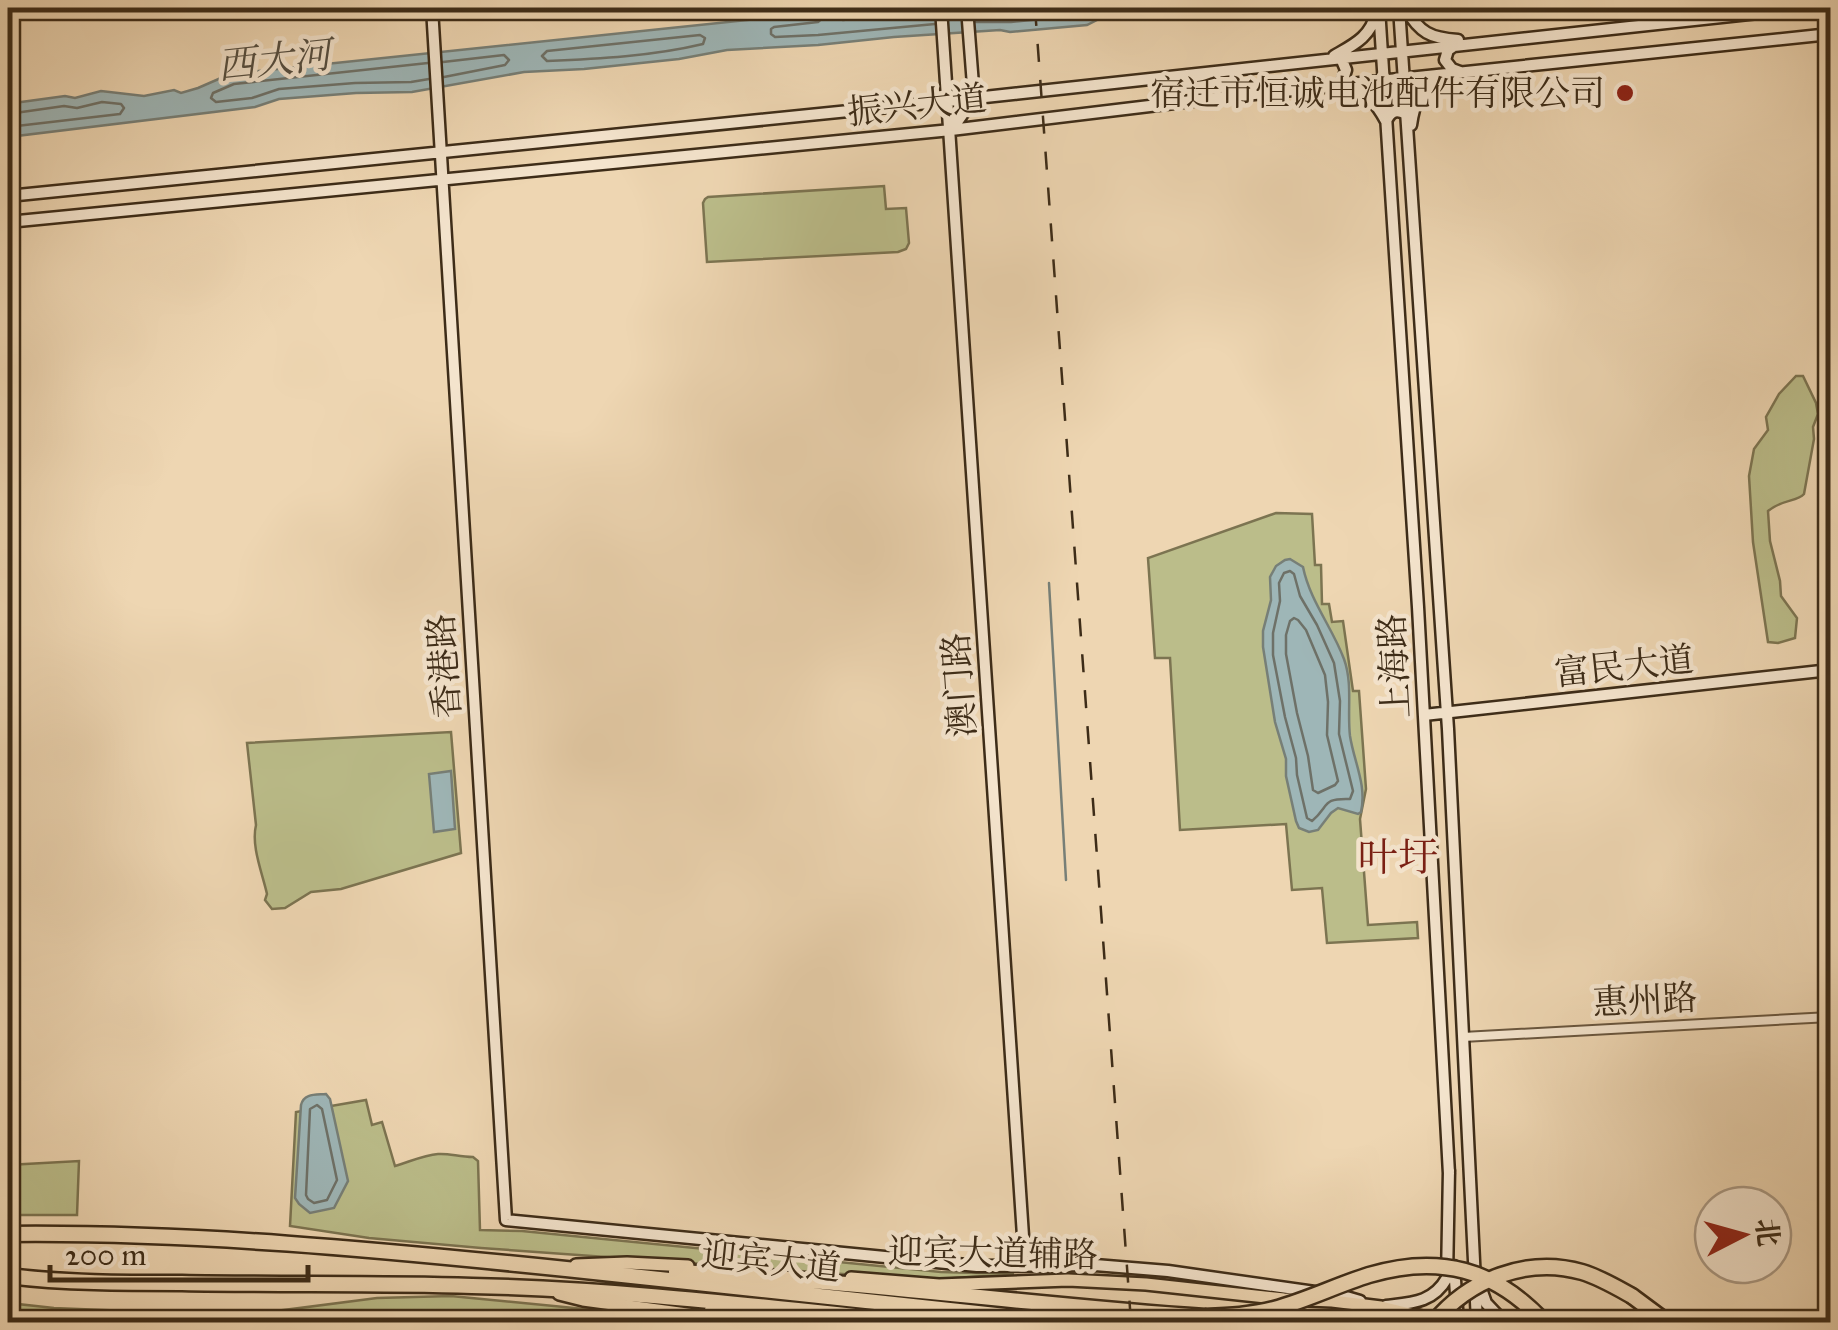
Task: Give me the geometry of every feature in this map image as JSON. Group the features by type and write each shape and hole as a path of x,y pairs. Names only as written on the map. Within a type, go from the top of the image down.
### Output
{"highway":[{"name":"迎宾大道","path":"8,1234 300,1244 1064,1322"},
{"path":"541,1266 726,1274 1205,1317 1245,1316 1402,1266 1437,1264 1467,1270 1502,1286 1544,1322"},
{"path":"1434,1322 1468,1290 1499,1275 1526,1268 1556,1267 1609,1283 1667,1322"},
{"name":"迎宾大道","path":"8,1276 126,1282 536,1288 912,1322"},
{"path":"638,1295 788,1322"}],"main road":[{"name":"香港路","path":"432,8 506,1220 977,1266 1007,1264"},
{"name":"澳门路","path":"941,8 1023,1236"},
{"path":"951,130 974,98 967,8"},
{"path":"1328,60 1365,36 1379,8 1388,12 1401,8 1417,26 1436,38 1489,42"},
{"name":"上海路","path":"1379,8 1458,1322"},
{"name":"上海路","path":"1401,8 1447,714 1478,1322"},
{"name":"振兴大道","path":"8,196 948,101 1804,8"},
{"name":"振兴大道","path":"8,222 951,130 1216,98 1830,34"},
{"path":"1455,46 1448,50 1445,60 1463,74"},
{"path":"1342,58 1346,70 1344,86 1369,96 1386,121"},
{"path":"1408,141 1420,93 1446,76"},
{"path":"1386,121 1395,111 1406,114"},
{"path":"1418,607 1422,613 1432,613 1439,602"},
{"name":"富民大道","path":"1424,715 1830,670"},
{"path":"1430,814 1441,807 1452,810"},
{"path":"1470,1169 1476,1200 1481,1290 1504,1322"},
{"path":"1007,1264 1095,1264 1168,1271 1343,1296 1381,1307 1413,1304 1441,1290 1447,1278 1449,1170"},
{"path":"1007,1264 1017,1253 1023,1236"},
{"path":"1023,1236 1032,1254 1043,1264"},
{"name":"迎宾大道辅路","path":"541,1266 627,1263 939,1285 1014,1280 1096,1281 1381,1307 1443,1322"},
{"path":"536,1288 583,1300 749,1322"}],"street":[{"name":"惠州路","path":"1464,1038 1830,1017"}],"green space":[{"path":"884,186 886,209 906,208 906,249 707,262 703,203 708,197"},
{"path":"1796,376 1803,376 1818,414 1804,494 1768,511 1781,596 1797,618 1795,638 1778,643 1768,642 1753,542 1749,476 1754,449 1768,430 1766,417 1779,394"},
{"path":"1276,513 1312,514 1315,565 1321,565 1322,604 1329,604 1332,622 1343,621 1353,691 1359,691 1366,789 1360,819 1368,925 1417,922 1418,938 1327,943 1322,888 1292,890 1286,824 1180,830 1170,658 1155,658 1148,558"},
{"path":"451,732 461,853 341,889 311,892 285,908 272,909 265,900 267,894 256,850 247,743"},
{"path":"366,1100 372,1125 382,1122 395,1166 438,1154 473,1157 478,1161 480,1230 941,1272 1014,1274 926,1280 481,1248 290,1226 296,1112"},
{"path":"79,1161 77,1215 8,1215 8,1165"},
{"path":"451,1296 691,1322 8,1322 8,1303 228,1315 377,1298"}],"water":[{"path":"862,8 1155,8 1101,18 1087,25 727,50 679,59 524,72 412,92 279,99 255,107 8,137 8,106 14,103 75,98 101,91 144,96 174,90 181,93 230,74"},
{"path":"1290,559 1303,567 1344,659 1350,736 1362,792 1361,812 1338,808 1318,830 1309,832 1299,828 1296,821 1263,647 1271,600 1270,577 1276,566"},
{"path":"451,771 455,829 434,832 429,774"},
{"path":"326,1094 348,1181 334,1208 310,1213 295,1198 301,1105 308,1097"}],"waterway":[{"path":"1049,583 1066,880"}],"railway":[{"path":"1035,8 1131,1322"}],"place":[{"name":"宿迁市恒诚电池配件有限公司","path":"1625,93"}],"district":[{"name":"叶圩","path":"1398,857"}],"water label":[{"name":"西大河","path":"274,60"}]}
